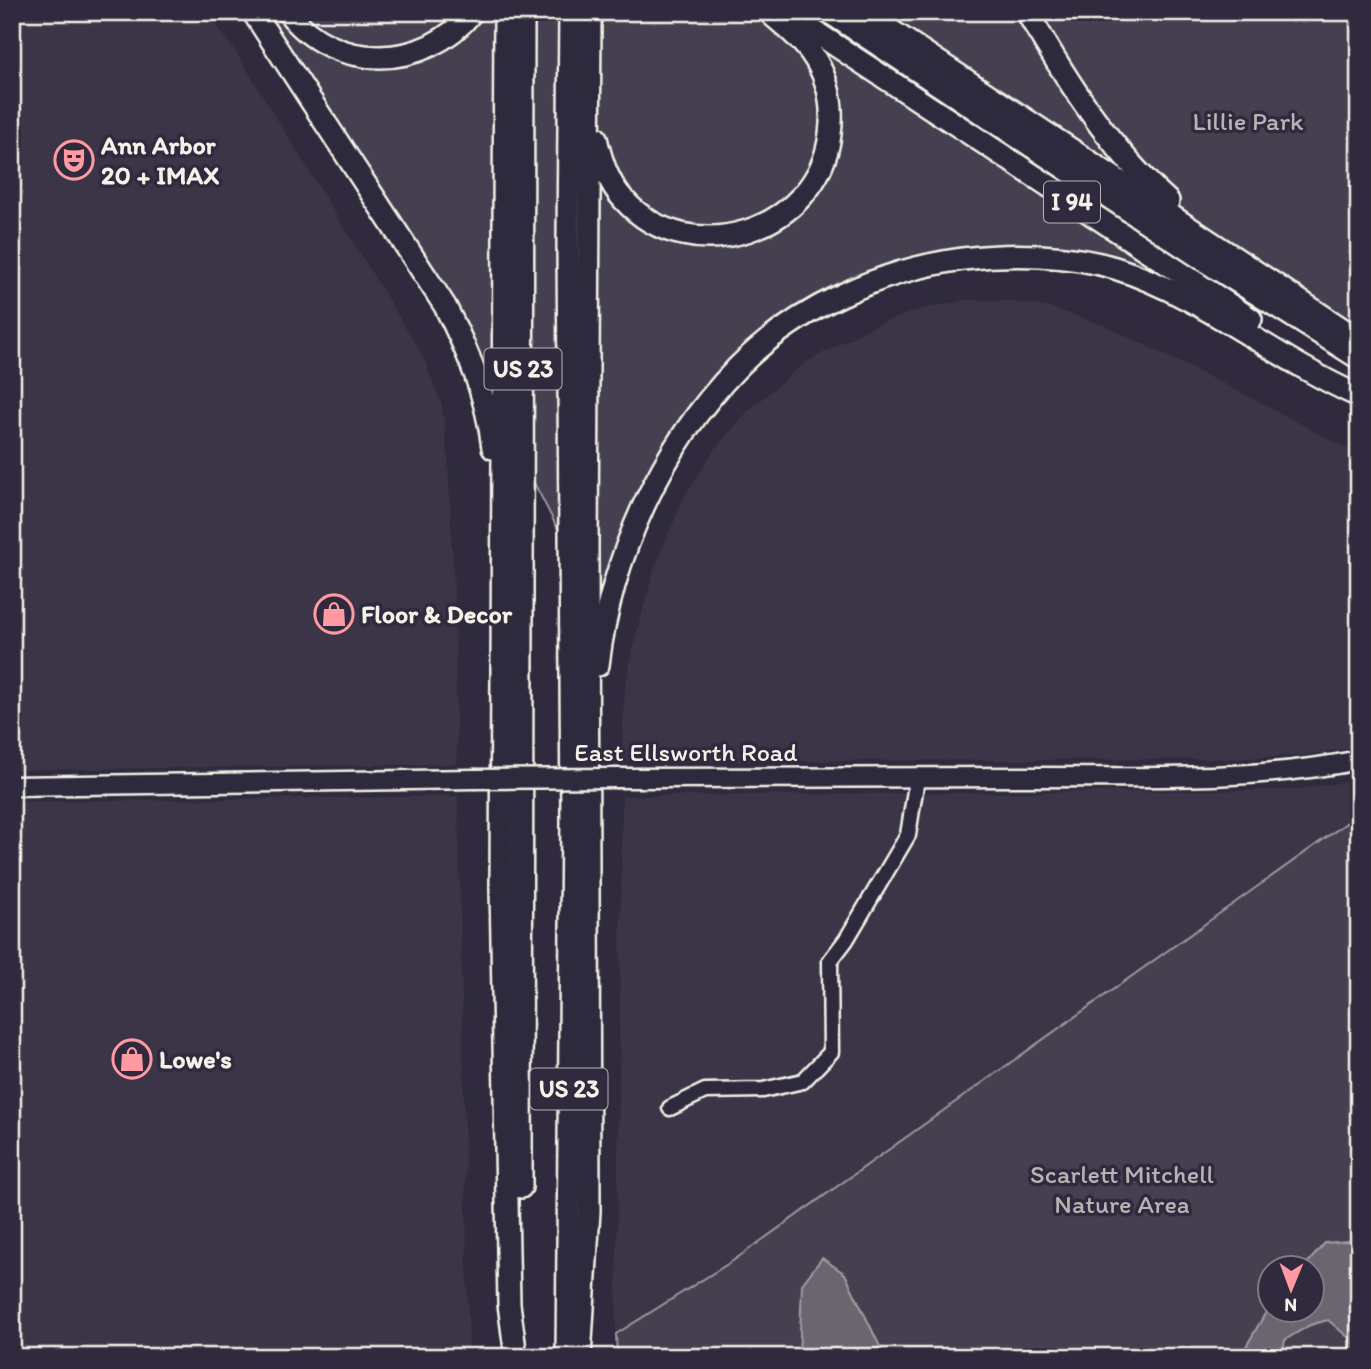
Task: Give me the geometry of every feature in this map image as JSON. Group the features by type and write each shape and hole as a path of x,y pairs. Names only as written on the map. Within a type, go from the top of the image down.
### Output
{"highway":[{"path":"253,12 421,267 468,351 492,435 501,513"},
{"path":"288,12 313,36 340,50 381,57 420,51 446,39 472,12"},
{"path":"505,12 501,903 509,1304 519,1357"},
{"name":"US 23","path":"519,1357 523,12"},
{"name":"US 23","path":"567,1357 572,834 568,256 570,12"},
{"path":"580,1357 589,1211 590,12"},
{"path":"590,97 599,151 607,175 632,207 661,226 700,238 726,237 753,231 777,219 803,197 819,173 829,145 832,120 830,92 811,51 769,12"},
{"name":"I 94","path":"785,12 1359,394"},
{"name":"I 94","path":"829,12 1205,261 1359,358"},
{"path":"863,12 1359,340"},
{"path":"1027,12 1058,66 1106,135 1152,187 1216,245"},
{"path":"588,733 600,650 620,568 641,512 675,447 708,401 739,366 822,305 881,278 937,262 994,255 1052,257 1113,268 1174,292 1211,311 1322,380 1359,394"}],"main road":[{"name":"East Ellsworth Road","path":"12,786 474,779 1257,774 1313,769 1359,760"}],"street":[{"path":"670,1108 705,1091 763,1090 803,1081 831,1052 831,961 908,835 917,778"}],"shaded area":[{"path":"12,12 208,12 239,57 423,356 442,405 448,458 455,612 457,764 12,770"},
{"path":"967,300 1006,301 1049,307 1104,325 1258,401 1359,455 1359,747 1300,756 1225,759 621,762 625,687 655,566 684,497 714,450 749,410 803,364 873,326 921,309"},
{"path":"1359,780 1359,814 734,1260 616,1334 622,796 1290,790"},
{"path":"458,796 469,1357 12,1357 12,802"},
{"path":"1359,1240 1359,1357 1349,1357 1349,1338 1326,1321 1326,1254 1315,1254 1325,1243"},
{"path":"822,1258 845,1274 885,1357 799,1357 802,1284"},
{"path":"1259,1324 1314,1324 1285,1340 1282,1357 1240,1357"}],"green space":[{"path":"263,12 1015,12 1054,79 1128,172 1175,281 1101,256 999,244 892,262 783,316 700,397 599,609 493,403 459,310"},
{"name":"Lillie Park","path":"1035,12 1359,12 1359,333 1187,214 1122,147"},
{"name":"Scarlett Mitchell Nature Area","path":"1359,814 1359,1357 617,1357 616,1334 734,1260"}],"place":[{"name":"Ann Arbor 20 + IMAX","path":"74,160"},
{"name":"Floor & Decor","path":"334,614"},
{"name":"Lowe's","path":"132,1059"}]}
